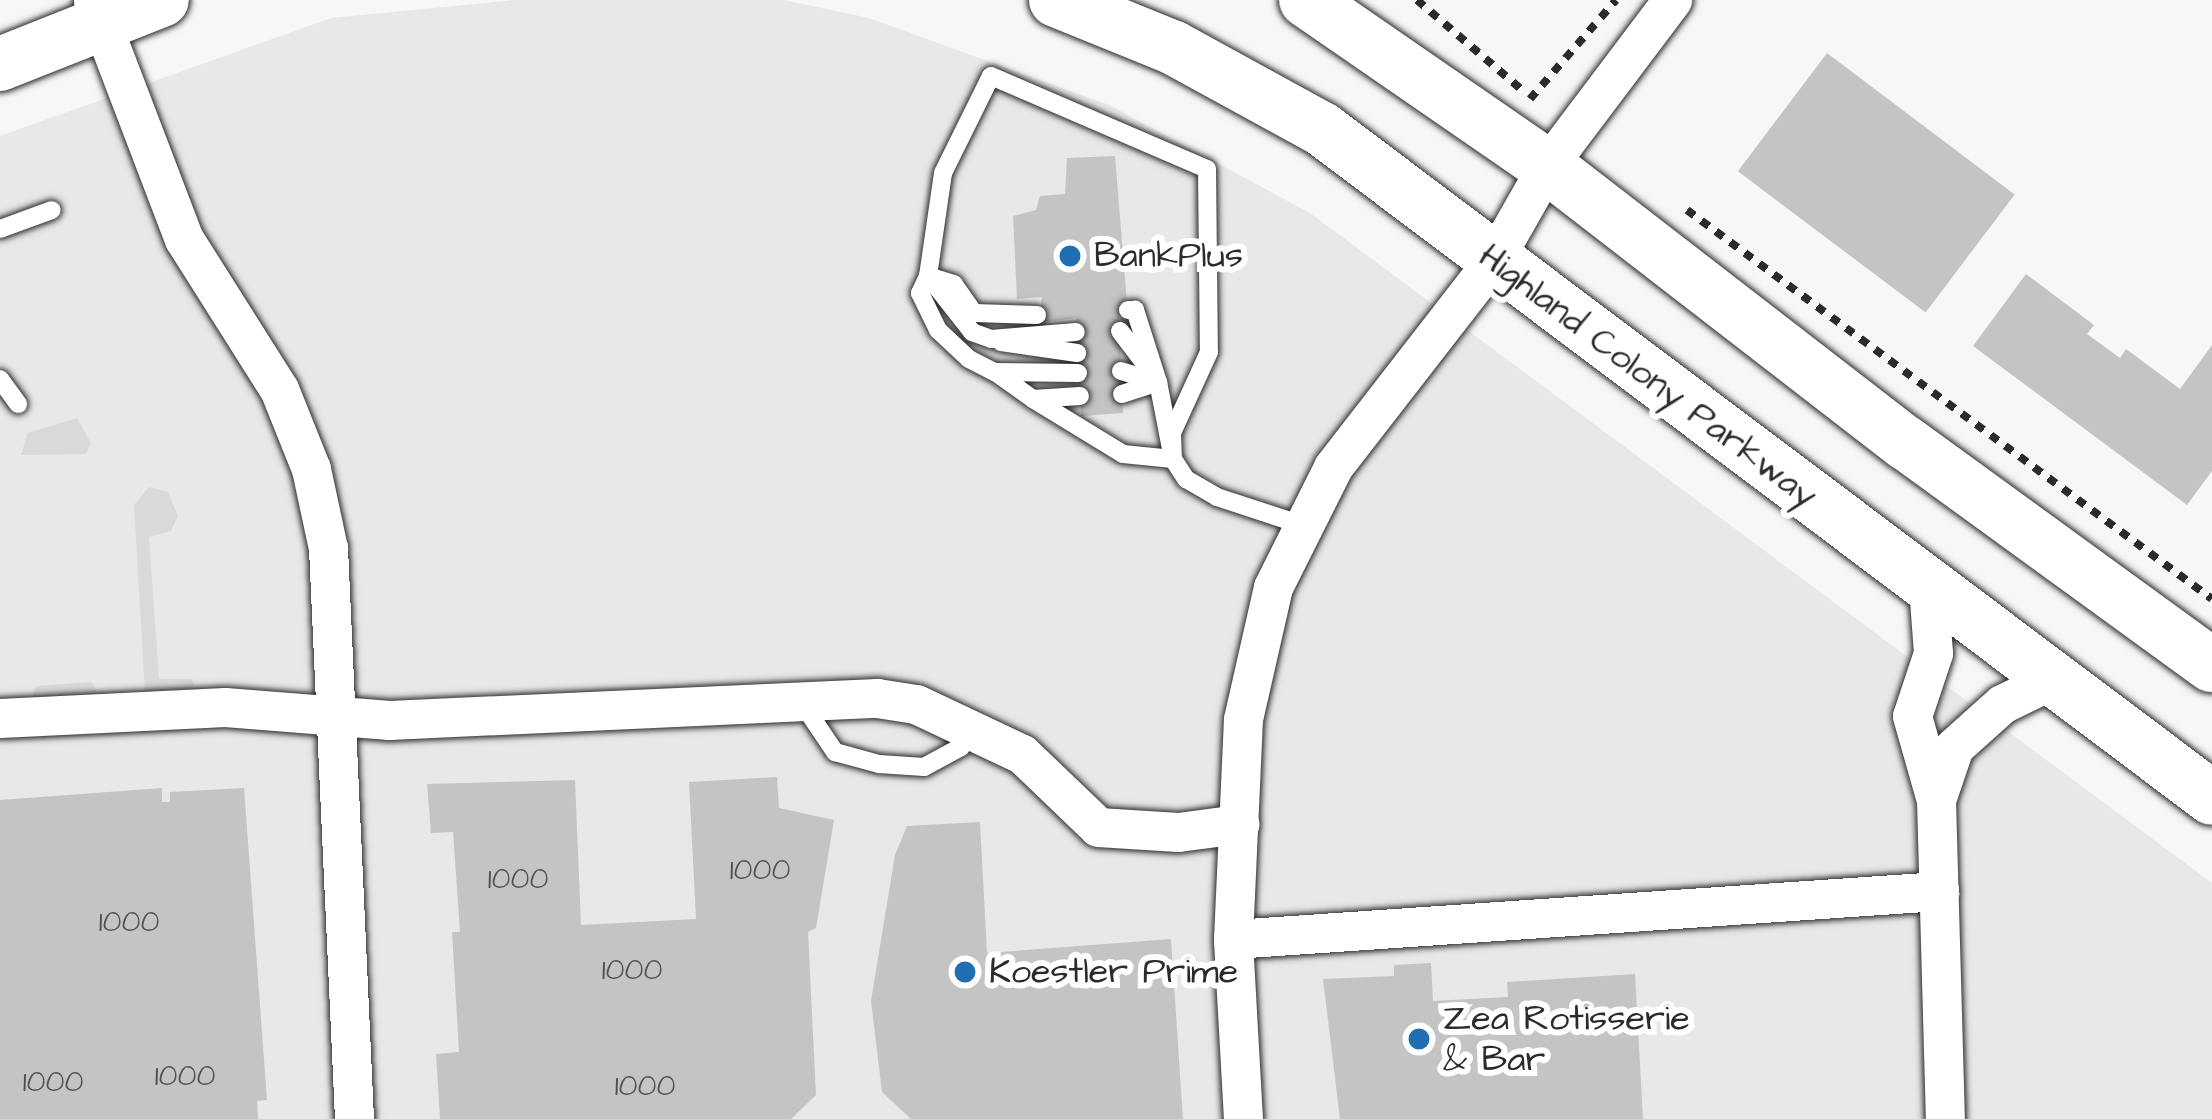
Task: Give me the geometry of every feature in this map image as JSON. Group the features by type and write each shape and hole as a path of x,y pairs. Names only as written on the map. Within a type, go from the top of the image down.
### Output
{"street":[{"path":"0,64 98,12 162,0"},
{"name":"Highland Colony Parkway","path":"1056,0 1174,48 1322,129 2212,798"},
{"path":"1306,0 1562,147 1906,443 2212,665"},
{"path":"1243,1119 1233,939 1243,718 1255,657 1299,524 1333,467 1493,261 1562,147 1672,0"},
{"path":"98,12 184,239 279,389 310,469 328,548 354,1119"},
{"path":"1928,586 1933,653 1912,716 1936,800 1946,1119"},
{"path":"1936,800 1954,747 2002,704 2051,680"},
{"path":"0,718 225,707 389,720 800,700 896,701 970,725 1022,754 1098,827 1178,832 1239,824"},
{"path":"1233,939 1939,891"}],"lane":[{"path":"991,76 1207,169 1209,352 1172,433 1173,459 1123,454 1033,399 938,330 920,292 928,276 943,173 991,76"},
{"path":"0,229 52,210"},
{"path":"928,276 954,284 974,313 1037,315"},
{"path":"928,276 949,312 991,339 1078,363 995,372"},
{"path":"1128,310 1135,310 1158,382 1173,459 1186,479 1217,497 1299,524"},
{"path":"1120,331 1158,382"},
{"path":"991,339 1076,332"},
{"path":"1121,362 1158,382"},
{"path":"0,379 18,404"},
{"path":"1123,394 1158,382"},
{"path":"1033,399 1080,396"},
{"path":"800,700 835,752 879,764 924,766 961,747 970,725"}],"path":[{"path":"1418,0 1528,100 1562,147"},
{"path":"1528,100 1616,0"},
{"path":"1673,200 2212,599"}],"shaded area":[{"path":"514,0 784,0 869,18 1109,105 1310,213 2212,883 2212,1119 0,1119 0,136 331,18"},
{"path":"77,418 91,443 86,454 21,455 28,433"},
{"path":"149,487 168,492 178,516 171,531 149,537 159,679 192,679 196,692 145,693 134,505"},
{"path":"92,682 101,701 31,701 36,686"}],"building":[{"path":"1827,53 2015,194 1926,313 1738,171"},
{"name":"BankPlus","path":"1115,156 1128,315 1119,316 1123,413 1081,416 1076,318 1038,323 1042,297 1017,299 1013,216 1036,210 1040,196 1065,194 1067,158"},
{"path":"2026,274 2094,325 2087,334 2120,358 2126,349 2180,389 2212,345 2212,471 2187,505 1973,346"},
{"path":"777,777 779,808 834,820 816,928 808,932 816,1095 791,1119 440,1119 436,1054 459,1052 452,932 460,932 453,832 431,833 427,784 575,780 581,925 696,919 689,782"},
{"path":"162,788 162,802 170,802 170,792 244,788 267,1100 257,1101 258,1119 0,1119 0,800"},
{"name":"Koestler Prime","path":"980,822 987,953 1171,939 1183,1119 911,1119 882,1092 871,1001 895,855 907,826"},
{"path":"1431,963 1433,1001 1508,997 1507,982 1635,974 1643,1119 1340,1119 1323,979 1394,976 1394,965"}],"place":[{"name":"BankPlus","path":"1070,256"},
{"name":"Koestler Prime","path":"965,972"},
{"name":"Zea Rotisserie & Bar","path":"1419,1039"}]}
